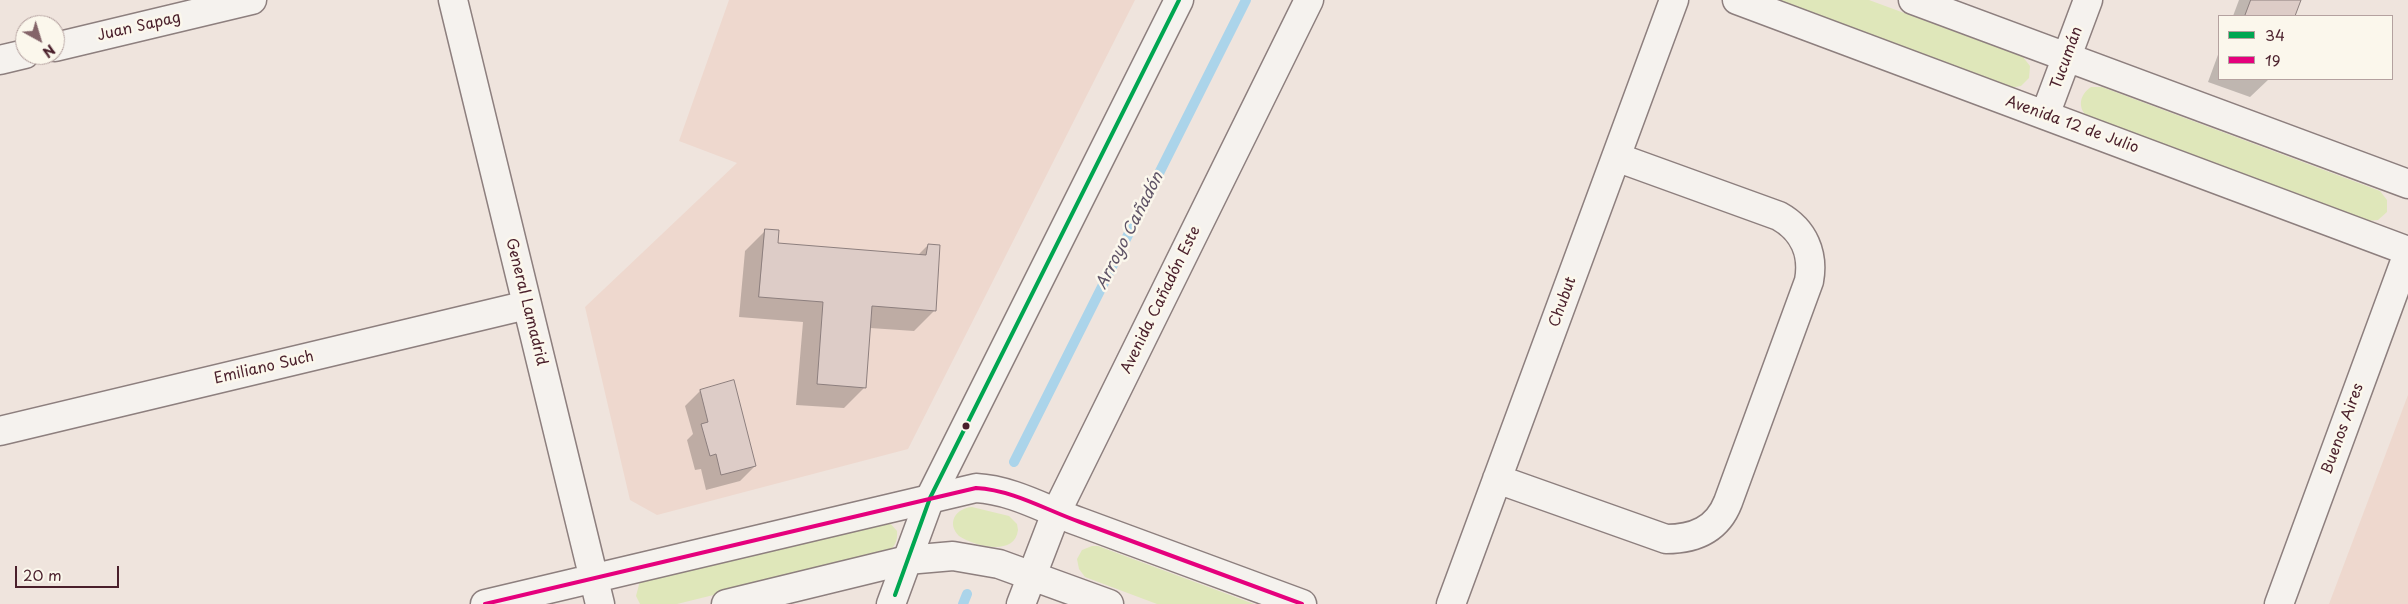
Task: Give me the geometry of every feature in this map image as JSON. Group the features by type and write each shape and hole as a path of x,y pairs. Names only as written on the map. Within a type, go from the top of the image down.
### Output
{"street":[{"name":"Juan Sapag","path":"65,45 252,0"},
{"name":"General Lamadrid","path":"453,0 600,604"},
{"path":"892,604 930,498 1179,0"},
{"name":"Avenida Cañadón Este","path":"1021,604 1056,513 1310,0"},
{"name":"Chubut","path":"1451,604 1674,0"},
{"name":"Avenida 12 de Julio","path":"1737,0 2408,252"},
{"path":"1913,0 2408,184"},
{"name":"Tucumán","path":"2045,115 2088,0"},
{"path":"0,60 15,56"},
{"path":"1497,479 1656,536 1678,539 1699,534 1718,520 1724,511 1738,475 1809,281 1810,262 1806,244 1795,227 1779,216 1616,157"},
{"name":"Buenos Aires","path":"2279,604 2408,252"},
{"name":"Emiliano Such","path":"0,431 527,305"},
{"path":"485,604 976,488 994,489 1302,604"},
{"path":"726,604 908,560 938,557 976,558 999,564 1109,604"}],"shaded area":[{"path":"729,0 1135,0 908,449 657,515 630,500 585,307 737,163 679,141"},
{"path":"2408,395 2408,604 2329,604"}],"green space":[{"path":"1772,0 1869,0 2023,57 2030,66 2029,78 2021,86 2010,88"},
{"path":"2091,87 2102,87 2380,191 2387,200 2387,212 2378,220 2368,221 2089,118 2081,106 2081,102 2084,94"},
{"path":"972,507 1009,516 1017,524 1018,530 1010,544 993,547 983,546 959,536 953,526 953,521 961,510"},
{"path":"889,522 897,531 897,539 895,545 884,553 677,604 640,604 636,596 640,581"},
{"path":"1098,546 1254,604 1157,604 1085,577 1079,569 1077,559 1082,550"}],"building":[{"path":"2251,0 2301,0 2295,15 2245,15"},
{"path":"765,229 779,230 778,243 926,255 928,244 940,245 936,311 872,306 866,388 817,384 823,302 759,297"},
{"path":"734,380 756,466 721,475 716,454 710,456 701,424 708,422 700,390"}],"waterway":[{"name":"Arroyo Cañadón","path":"1014,462 1246,0"},
{"name":"Arroyo Cañadón","path":"963,604 967,594"}],"transit line":[{"name":"34","path":"895,595 930,498 1179,0"},
{"name":"19","path":"485,604 976,488 1016,496 1080,522 1302,604"}]}
